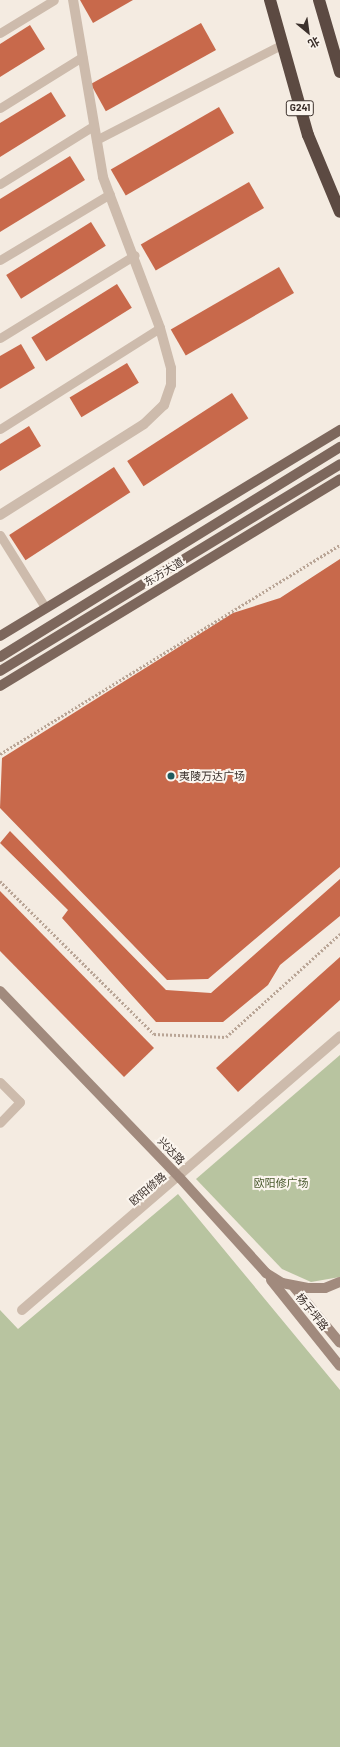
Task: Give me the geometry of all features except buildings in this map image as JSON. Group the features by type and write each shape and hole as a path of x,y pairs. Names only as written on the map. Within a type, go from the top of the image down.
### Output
{"highway":[{"name":"G241","path":"270,0 281,45 308,134 340,212"},
{"path":"318,0 340,72"}],"main road":[{"path":"0,636 45,607 339,430"},
{"path":"0,657 340,447"},
{"path":"0,671 340,464"},
{"name":"东方大道","path":"0,686 340,479"}],"street":[{"path":"0,515 144,424 164,405 171,385 171,368 160,328 135,255 110,194 96,140 73,0"},
{"name":"兴达路","path":"1,994 180,1178 266,1273 294,1287 325,1288 340,1282"},
{"name":"欧阳修路","path":"22,1310 180,1178 340,1036"},
{"name":"杨子坪路","path":"266,1273 340,1366"},
{"name":"杨子坪路","path":"294,1287 340,1343"}],"lane":[{"path":"0,33 54,0"},
{"path":"96,140 281,45"},
{"path":"0,108 82,57"},
{"path":"0,184 93,126"},
{"path":"0,260 110,194"},
{"path":"0,338 135,255"},
{"path":"0,429 160,328"},
{"path":"0,536 45,607"},
{"path":"0,1082 20,1102 0,1122"}],"path":[{"path":"0,754 340,545"},
{"path":"0,881 154,1034 226,1037 340,934"}],"green space":[{"name":"欧阳修广场","path":"340,1055 340,1277 311,1282 282,1269 196,1179"},
{"path":"178,1194 340,1390 340,1747 0,1747 0,1310 18,1329"}],"place":[{"name":"夷陵万达广场","path":"171,776"}]}
